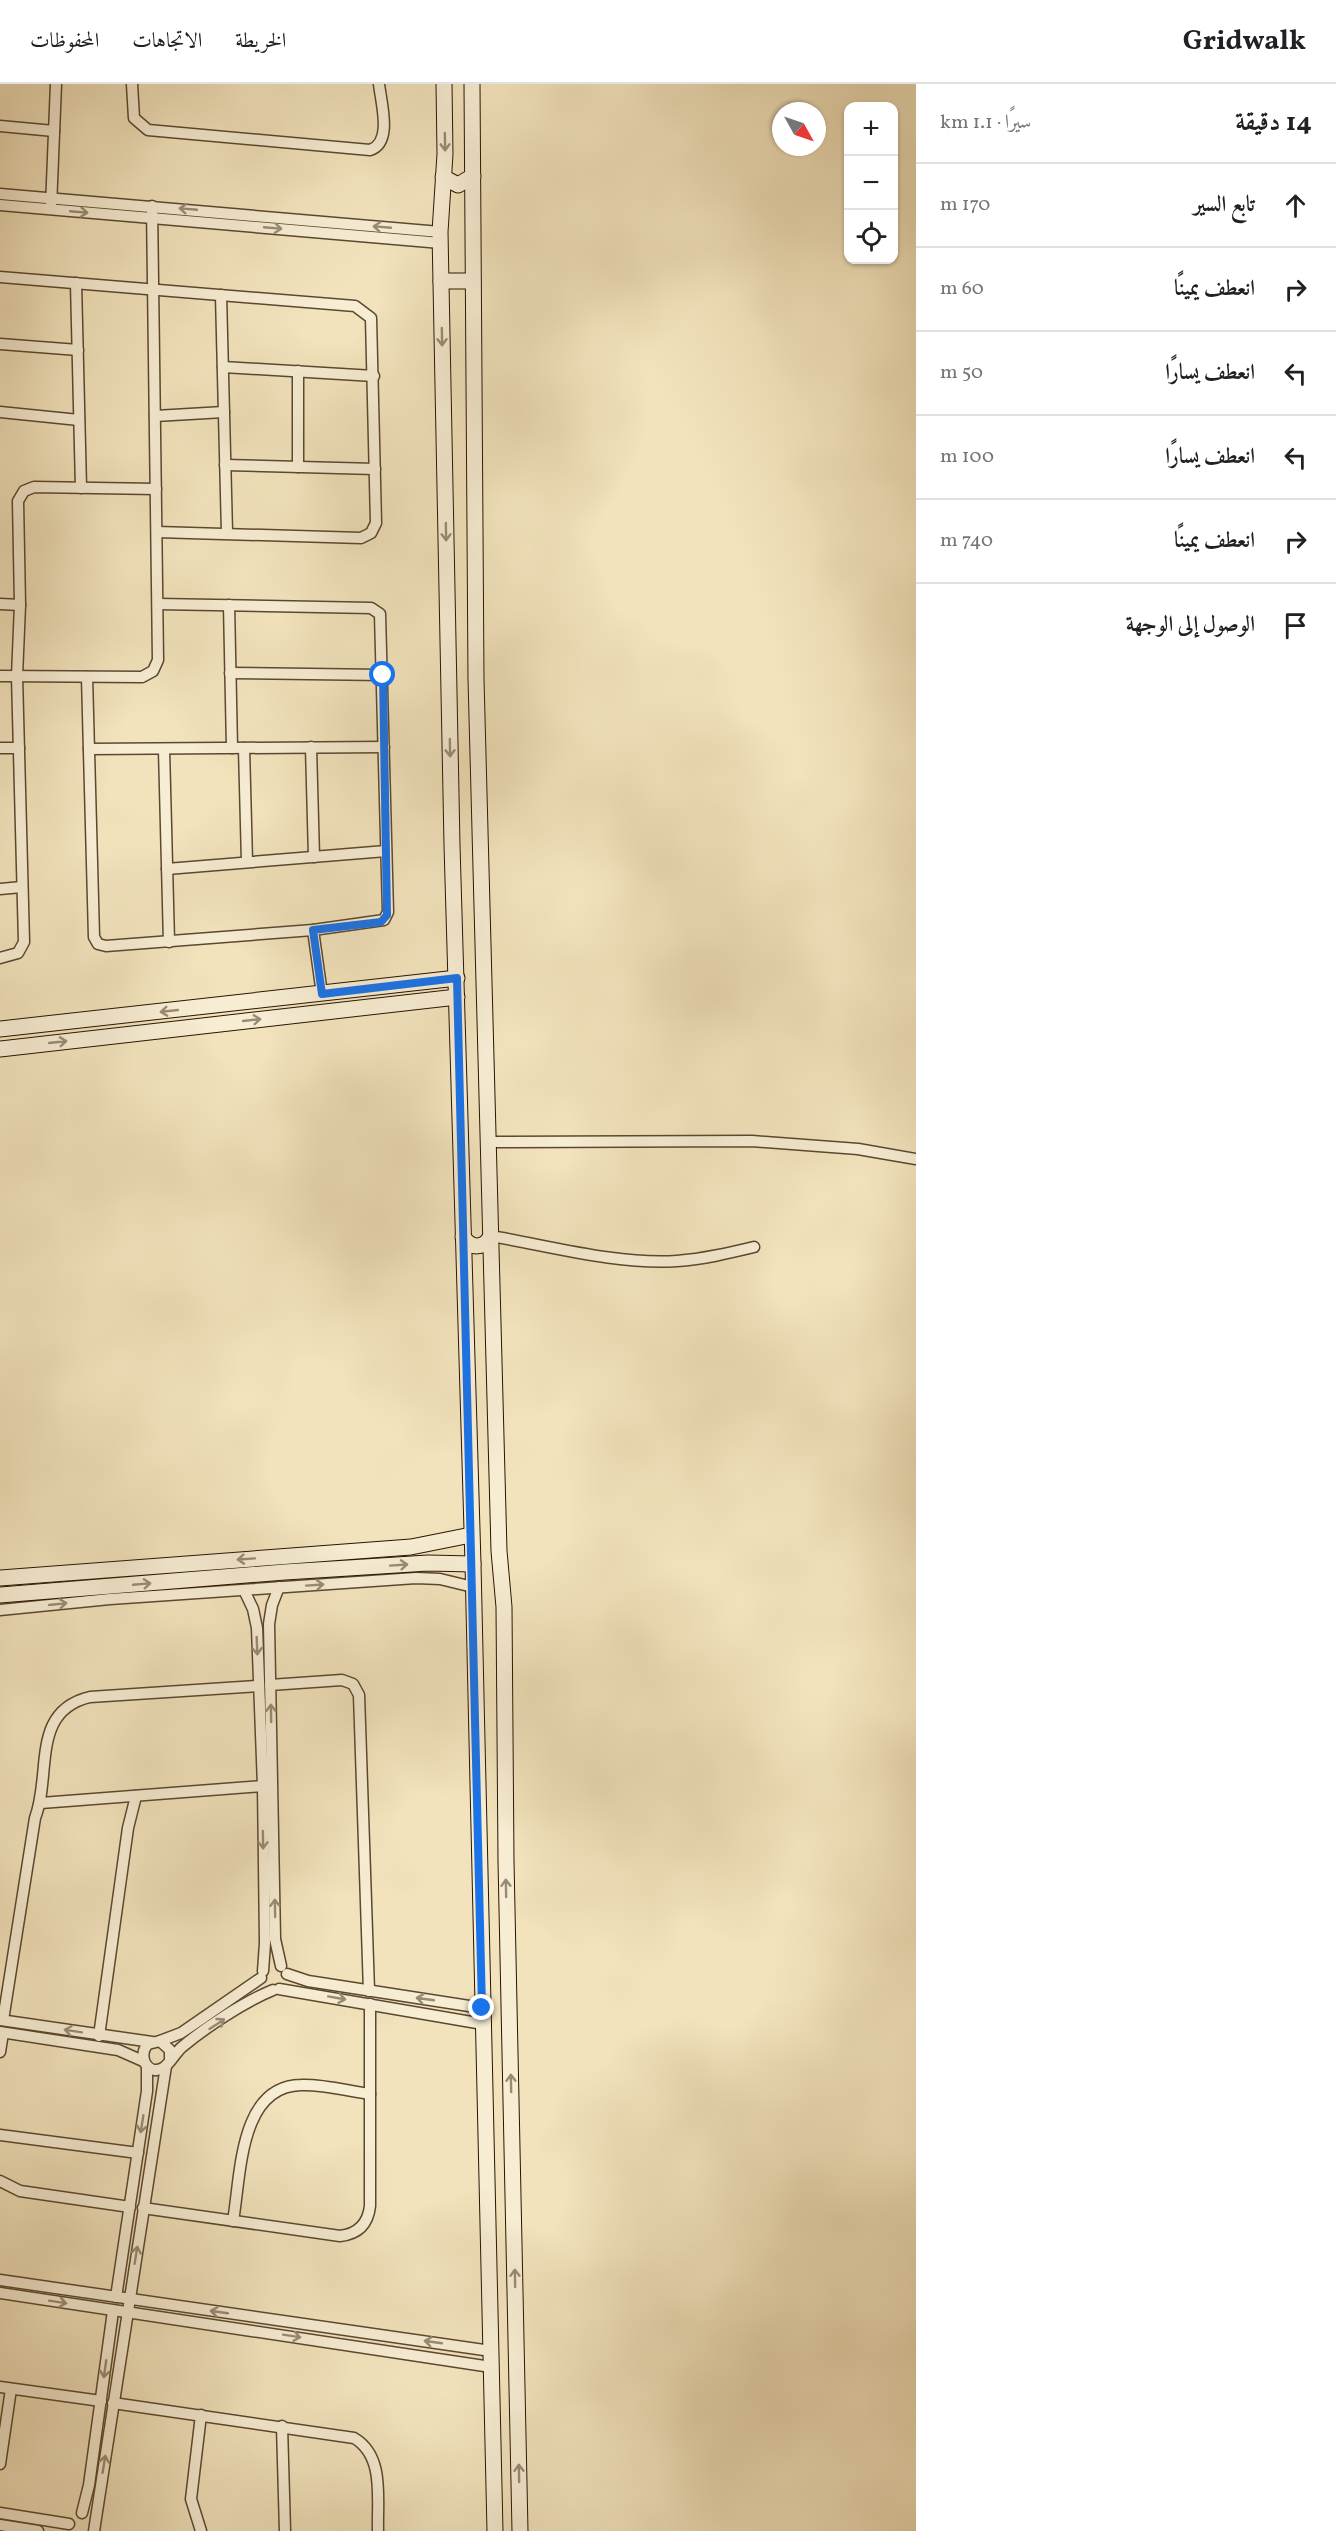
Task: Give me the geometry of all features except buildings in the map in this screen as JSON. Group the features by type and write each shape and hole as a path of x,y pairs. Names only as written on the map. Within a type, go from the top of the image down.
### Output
{"street":[{"path":"51,204 56,84"},
{"path":"132,84 134,118 148,130 370,150 376,148 382,139 379,84"},
{"path":"444,84 440,237 450,722 473,1564 495,2531"},
{"path":"471,84 477,720 499,1551 504,1608 505,1812 520,2531"},
{"path":"0,126 54,131"},
{"path":"443,177 447,182 459,185 473,176"},
{"path":"0,194 51,204 153,218 440,237"},
{"path":"0,205 153,206 440,237"},
{"path":"0,676 142,677 153,671 158,660 153,206"},
{"path":"0,277 362,309 373,325 376,523 366,536 157,532"},
{"path":"441,281 473,281"},
{"path":"76,283 81,488"},
{"path":"221,295 227,533"},
{"path":"0,344 78,350"},
{"path":"223,367 374,376"},
{"path":"298,371 298,467"},
{"path":"0,412 79,420"},
{"path":"155,416 224,412"},
{"path":"225,465 375,468"},
{"path":"0,958 13,956 22,948 18,676 20,605 17,506 20,495 34,487 156,489"},
{"path":"0,604 20,605"},
{"path":"87,677 94,937 98,944 106,946 169,942 313,930 384,920 388,912 382,619 376,610 158,604"},
{"path":"229,605 232,748"},
{"path":"230,673 383,675"},
{"path":"450,722 477,720"},
{"path":"0,748 19,747"},
{"path":"311,747 314,857"},
{"path":"89,749 384,747"},
{"path":"164,748 169,942"},
{"path":"244,748 247,862"},
{"path":"167,869 386,851"},
{"path":"0,889 22,887"},
{"path":"313,930 322,994"},
{"path":"455,945 484,943"},
{"path":"0,1029 457,978"},
{"path":"0,1049 457,997"},
{"path":"489,1142 741,1141 840,1147 916,1159"},
{"path":"463,1237 471,1245 479,1246 486,1243 491,1236"},
{"path":"491,1236 652,1261 694,1260 754,1247"},
{"path":"465,1292 476,1284 487,1286 492,1292"},
{"path":"0,1578 411,1547 471,1535"},
{"path":"0,1595 285,1572 428,1563 473,1564"},
{"path":"0,1610 416,1578 440,1579 473,1587"},
{"path":"0,2052 2,2032 118,2050 155,2069 168,2062 188,2042 276,1990 287,1981 275,1939 269,1624 272,1605 279,1587"},
{"path":"244,1590 255,1618 263,1786 265,1943 262,1974 265,1986 276,1990 483,2024"},
{"path":"270,1685 342,1680 353,1684 359,1695 369,1991"},
{"path":"94,2528 143,2208 170,2050 156,2042 99,2036 2,2020 33,1828 41,1803 48,1734 59,1713 68,1705 90,1697 258,1686"},
{"path":"41,1803 263,1786"},
{"path":"99,2036 128,1828 136,1796"},
{"path":"477,1811 491,1817 505,1812"},
{"path":"479,1862 492,1855 506,1861"},
{"path":"116,2297 147,2091 145,2047 181,2033 262,1974 269,1965 308,1981 482,2008"},
{"path":"143,2208 340,2236 358,2231 369,2215 370,2206 370,2004"},
{"path":"233,2221 250,2124 264,2100 282,2089 303,2084 370,2094"},
{"path":"0,2135 138,2153"},
{"path":"0,2181 20,2191 130,2207"},
{"path":"0,2280 491,2351"},
{"path":"20,2296 22,2283"},
{"path":"0,2294 491,2367"},
{"path":"82,2513 88,2492 113,2311"},
{"path":"270,2333 272,2319"},
{"path":"352,2345 354,2331"},
{"path":"0,2463 6,2388 101,2401"},
{"path":"113,2403 354,2438 369,2449 376,2464 378,2531"},
{"path":"201,2415 191,2499 201,2531"},
{"path":"282,2426 285,2531"},
{"path":"0,2513 70,2527 75,2515 82,2513 90,2515 94,2528"},
{"path":"0,2525 38,2531"}],"route":[{"path":"383,675 387,915 381,922 313,930 322,994 457,978 482,2008"}]}
